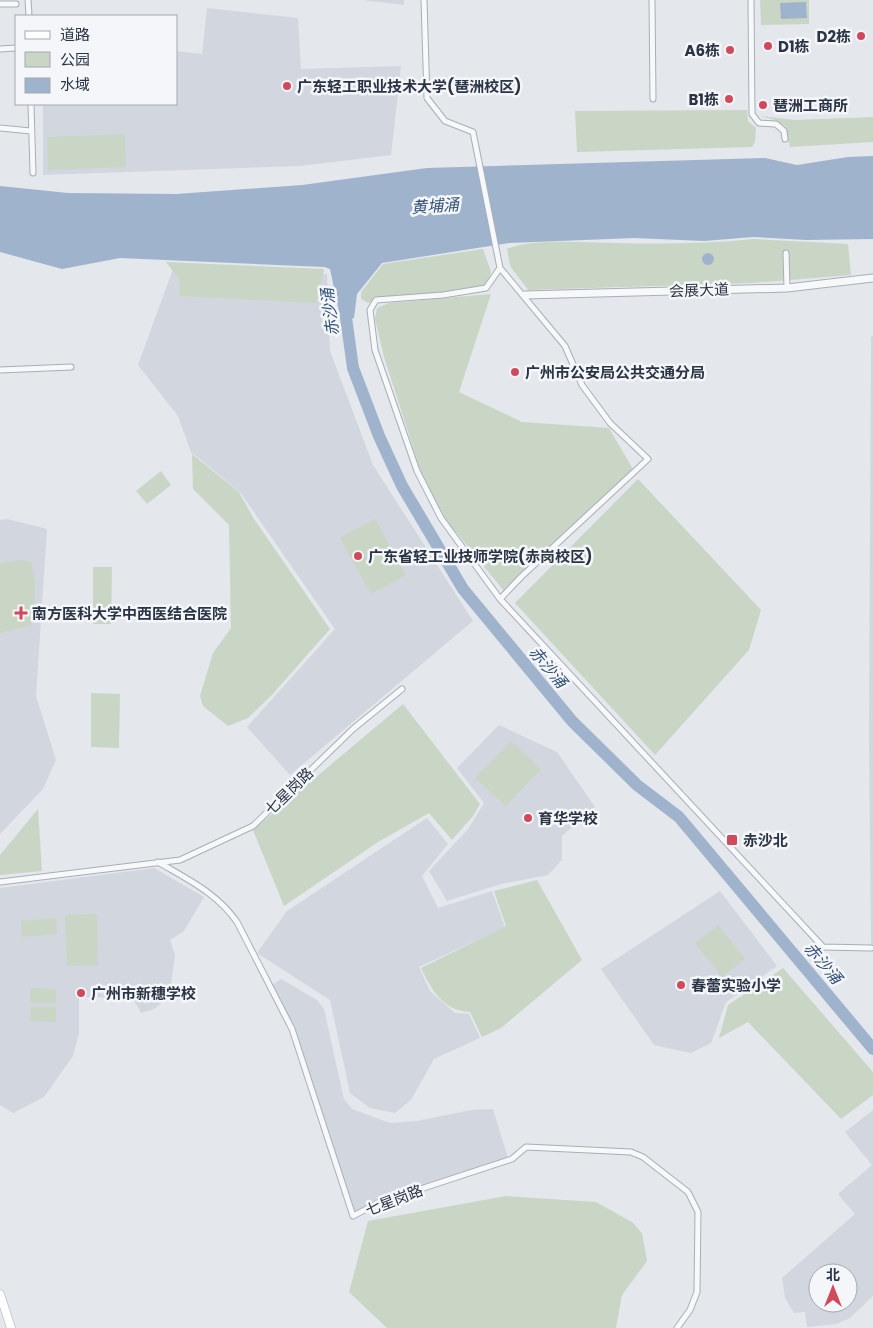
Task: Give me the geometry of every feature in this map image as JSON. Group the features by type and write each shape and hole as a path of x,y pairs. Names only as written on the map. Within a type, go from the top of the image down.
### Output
{"main road":[{"path":"0,1294 11,1328"}],"street":[{"path":"28,0 29,15"},
{"path":"424,0 427,98 445,121 473,132 500,268 525,295 566,346 582,385 610,423 648,459 500,599"},
{"path":"652,0 653,99"},
{"path":"751,0 752,113 759,123 776,124 784,131 785,139"},
{"path":"0,4 16,4"},
{"path":"0,49 15,48"},
{"path":"31,105 34,173"},
{"path":"752,113 759,112"},
{"path":"0,128 31,131"},
{"path":"786,253 787,288"},
{"path":"500,268 486,288 443,295 376,300 370,310 375,350 417,471 441,518 500,599 823,948 871,948"},
{"name":"会展大道","path":"525,295 787,288 873,278"},
{"path":"0,370 71,367"},
{"name":"七星岗路","path":"0,882 180,860 253,826 353,729 402,689"},
{"name":"七星岗路","path":"158,862 204,888 226,906 237,922 292,1029 353,1216 378,1203 512,1159 526,1146 631,1152 643,1157 688,1192 698,1212 699,1281 690,1310 677,1328"}],"shaded area":[{"path":"363,0 404,0 404,5"},
{"name":"广东轻工职业技术大学(琶洲校区)","path":"207,8 298,18 301,69 401,66 391,155 300,166 43,175 43,105 178,105 178,51 202,54"},
{"name":"广东省轻工业技师学院(赤岗校区)","path":"173,269 327,274 330,351 373,465 473,621 290,775 247,727 335,629 240,492 191,452 178,416 138,365"},
{"path":"873,335 873,953 871,945 869,735 871,337"},
{"name":"南方医科大学中西医结合医院","path":"7,519 47,529 36,696 56,760 43,789 0,834 0,520"},
{"name":"育华学校","path":"499,725 557,752 595,807 562,836 562,860 548,875 501,884 447,901 429,871 468,829 484,803 457,768"},
{"path":"427,818 448,844 422,876 438,908 492,891 505,927 419,967 430,991 455,1013 469,1014 480,1038 434,1059 411,1100 395,1113 370,1108 350,1093 330,1000 257,953 287,911"},
{"name":"广州市新穗学校","path":"154,868 204,897 184,931 170,940 175,955 171,984 161,989 164,1001 154,1009 141,1013 133,998 79,997 79,1033 73,1056 44,1097 13,1113 0,1105 0,888"},
{"name":"春蕾实验小学","path":"720,891 777,966 726,1002 711,1043 691,1053 654,1045 601,969"},
{"path":"281,979 317,1000 324,1009 344,1099 352,1109 390,1123 417,1121 471,1110 493,1109 508,1158 377,1200 354,1213 294,1029 272,985"},
{"path":"873,1110 873,1296 858,1310 858,1263 808,1263 808,1313 855,1313 850,1318 836,1324 807,1327 805,1312 794,1313 785,1298 782,1278 855,1214 838,1194 872,1165 845,1132"}],"green space":[{"path":"760,0 809,0 809,24 761,25"},
{"path":"747,110 748,121 756,128 755,142 752,147 577,152 575,111"},
{"path":"760,116 795,120 873,117 873,142 790,147 785,126 775,120"},
{"path":"125,134 126,167 48,170 47,137"},
{"path":"753,239 848,244 851,275 752,283 528,290 510,266 507,249 530,243 544,242 649,244"},
{"path":"483,249 491,272 486,287 444,294 378,298 368,303 361,299 361,292 383,264"},
{"path":"166,262 324,269 316,303 179,296 180,280"},
{"path":"491,294 459,392 522,422 609,428 633,469 504,591 446,520 421,472 384,357 375,319 377,308 389,303"},
{"path":"192,454 239,492 254,519 330,629 271,696 248,718 228,726 203,706 200,696 213,653 231,628 229,525 193,489"},
{"path":"161,471 171,485 147,504 136,491"},
{"path":"638,479 761,610 749,650 655,755 515,603"},
{"path":"375,519 406,575 371,594 340,538"},
{"path":"21,560 31,562 33,570 35,594 31,625 0,633 0,563"},
{"path":"93,567 112,567 111,624 93,624"},
{"path":"91,693 120,694 119,748 91,747"},
{"path":"403,704 480,804 473,816 452,840 429,813 378,842 284,906 253,830"},
{"path":"511,741 541,769 506,806 475,778"},
{"path":"38,809 42,871 0,875 0,855"},
{"path":"537,880 582,960 501,1028 482,1037 470,1012 461,1011 446,1004 434,992 421,968 506,926 494,891"},
{"path":"97,914 98,965 67,966 65,915"},
{"path":"56,918 57,934 22,937 21,921"},
{"path":"718,925 745,959 722,977 695,943"},
{"path":"783,968 873,1072 873,1095 841,1119 748,1022 719,1038 728,1005"},
{"path":"30,988 56,989 56,1003 30,1003"},
{"path":"31,1007 56,1007 56,1022 30,1021"},
{"path":"506,1196 596,1202 632,1222 642,1233 647,1261 622,1295 616,1328 387,1328 349,1292 368,1221"}],"water":[{"path":"806,2 807,18 781,19 780,3"},
{"name":"黄埔涌","path":"873,156 873,239 806,240 753,237 704,241 634,238 509,243 382,263 357,294 354,318 341,321 330,269 324,267 120,258 62,269 0,252 0,186 68,193 176,194 302,185 427,168 765,158 797,165 848,157"},
{"path":"706,253 710,253 714,259 710,265 706,265 702,261 702,257"}],"waterway":[{"name":"赤沙涌","path":"344,303 353,368 379,436 402,486 463,589 572,721 637,785 679,817 873,1049"}],"place":[{"name":"D2栋","path":"861,36"},
{"name":"D1栋","path":"768,46"},
{"name":"A6栋","path":"730,50"},
{"name":"广东轻工职业技术大学(琶洲校区)","path":"287,86"},
{"name":"B1栋","path":"729,99"},
{"name":"琶洲工商所","path":"763,105"},
{"name":"广州市公安局公共交通分局","path":"515,372"},
{"name":"广东省轻工业技师学院(赤岗校区)","path":"358,556"},
{"name":"南方医科大学中西医结合医院","path":"21,613"},
{"name":"育华学校","path":"528,818"},
{"name":"赤沙北","path":"732,840"},
{"name":"春蕾实验小学","path":"681,985"},
{"name":"广州市新穗学校","path":"81,993"}]}
